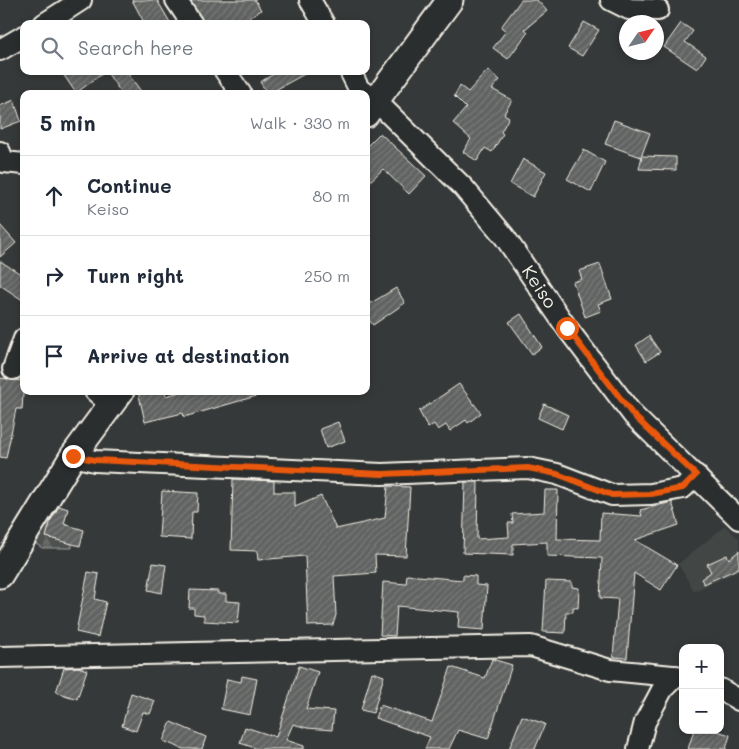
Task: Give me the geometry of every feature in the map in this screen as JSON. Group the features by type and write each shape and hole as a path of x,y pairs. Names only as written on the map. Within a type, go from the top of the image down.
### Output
{"main road":[{"path":"370,100 450,0"},
{"path":"0,576 109,396"}],"street":[{"path":"50,20 81,0"},
{"path":"176,0 189,20"},
{"path":"310,0 322,20"},
{"path":"611,0 629,9 658,10"},
{"path":"0,50 20,38"},
{"path":"227,75 237,90"},
{"name":"Keiso","path":"352,75 360,90"},
{"name":"Keiso","path":"370,102 462,187 504,236 567,328 633,415 739,519"},
{"path":"0,152 4,162 20,164"},
{"path":"12,369 20,349"},
{"path":"73,456 95,460 382,474 528,468 557,474 612,495 651,494 683,488 696,475"},
{"path":"0,657 531,646 610,670 679,676"},
{"path":"638,749 645,722 662,690 679,676"},
{"path":"724,691 739,700"}],"shaded area":[{"path":"725,526 739,539 739,571 694,591 678,564"}],"green space":[{"path":"53,510 46,537 72,544 72,548 42,548 35,543"}],"building":[{"path":"132,0 157,0 169,20 143,20"},
{"path":"190,0 255,0 261,10 245,20 202,20"},
{"path":"521,0 537,0 547,11 525,29 528,32 508,59 493,48 506,31 501,27"},
{"path":"584,22 599,30 582,56 568,48"},
{"path":"681,23 693,31 685,42 706,56 697,69 664,47"},
{"path":"488,70 500,80 492,89 512,100 504,114 509,117 501,132 503,134 492,152 485,148 477,161 463,152 471,139 453,123 466,108 454,96 460,86 468,92"},
{"path":"64,75 101,75 80,90 74,90"},
{"path":"109,75 129,75 140,90 119,90"},
{"path":"272,75 303,75 275,90 265,90 260,82"},
{"path":"14,100 20,121 0,129 0,106"},
{"path":"614,120 650,133 641,157 605,144"},
{"path":"380,133 426,176 409,194 383,169 370,181 370,143"},
{"path":"584,150 605,162 591,192 567,179"},
{"path":"642,156 676,157 676,170 639,169"},
{"path":"523,159 546,172 533,197 510,184"},
{"path":"0,225 16,243 0,257"},
{"path":"0,261 20,274 20,298 0,285"},
{"path":"600,264 612,299 598,304 601,311 585,317 573,282 582,279 579,271"},
{"path":"396,288 405,303 373,325 370,321 370,304"},
{"path":"521,314 542,347 532,354 509,322"},
{"path":"649,336 660,352 646,361 636,345"},
{"path":"0,378 20,380 20,395 23,395 22,409 16,409 6,458 0,457"},
{"path":"459,384 481,413 468,423 466,420 450,431 446,425 438,430 434,424 428,428 419,411"},
{"path":"139,395 260,395 184,417 183,413 145,422"},
{"path":"544,404 568,415 562,429 538,418"},
{"path":"338,422 345,441 326,448 320,429"},
{"path":"233,479 274,481 274,492 295,492 295,507 321,496 336,529 385,518 388,486 410,487 406,556 375,555 376,573 334,576 336,615 333,625 308,626 305,556 258,560 257,551 231,550"},
{"path":"465,482 478,482 477,539 509,537 508,523 513,523 512,514 544,512 545,490 558,490 557,539 600,540 601,513 642,516 640,510 672,502 679,525 635,540 677,565 661,590 634,573 627,658 613,657 618,599 600,598 602,558 547,556 547,542 513,544 513,555 463,553"},
{"path":"162,491 198,493 197,512 192,512 191,539 159,537"},
{"path":"59,506 68,509 64,524 84,530 80,546 46,537 51,520"},
{"path":"739,551 739,568 704,584 701,579 711,572 707,564 727,555 729,559"},
{"path":"153,563 166,565 162,593 148,590"},
{"path":"88,572 99,574 95,599 106,602 98,637 76,632"},
{"path":"407,575 463,580 463,575 476,576 476,585 487,586 484,630 458,628 459,612 397,606 395,636 380,635 383,582 406,584"},
{"path":"546,581 572,582 572,587 579,588 578,608 573,607 573,612 566,612 565,633 543,632"},
{"path":"190,590 218,591 218,594 226,594 226,601 240,602 238,623 204,621 204,615 194,614 194,608 189,608"},
{"path":"492,659 512,665 488,739 458,730 449,749 425,749 430,737 375,718 380,705 432,722 451,667 485,678"},
{"path":"299,666 318,672 306,709 334,711 332,730 307,728 293,724 286,740 304,746 304,749 258,749 240,743 245,727 276,737"},
{"path":"78,667 87,670 77,699 56,692 64,668"},
{"path":"372,672 384,676 373,713 361,710"},
{"path":"242,676 257,679 250,715 221,709 227,679 241,682"},
{"path":"131,693 155,701 150,714 143,712 136,731 122,726"},
{"path":"522,716 545,724 535,749 509,749"},
{"path":"171,722 206,737 202,749 183,749 163,741"},
{"path":"724,733 730,735 726,749 688,749 693,734"}],"route":[{"path":"73,456 95,460 382,474 528,468 557,474 612,495 651,494 683,488 696,475 633,415 567,328"}]}
